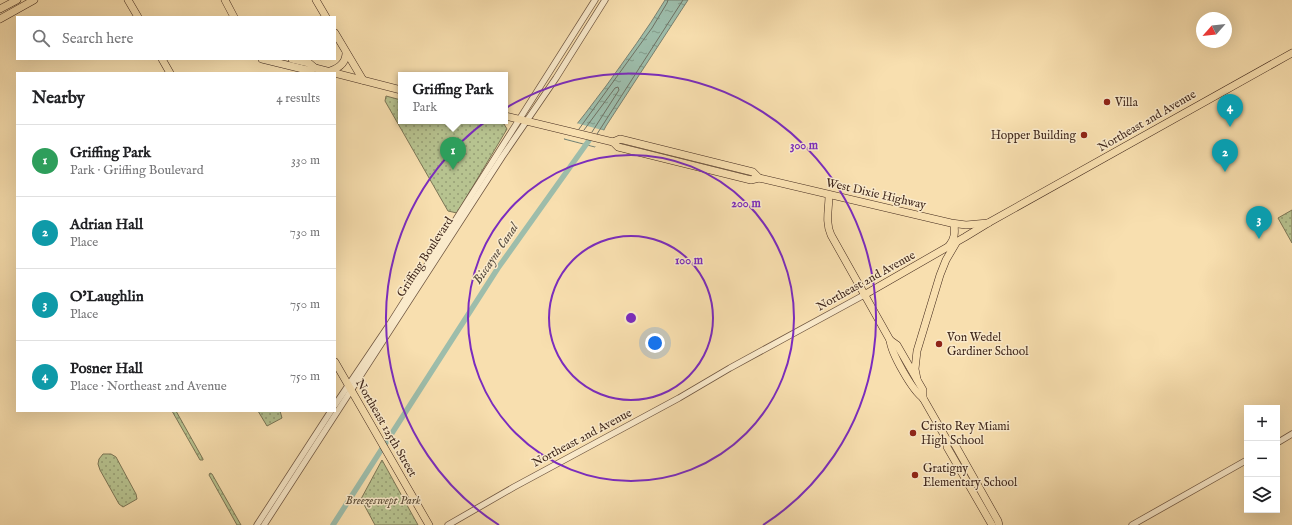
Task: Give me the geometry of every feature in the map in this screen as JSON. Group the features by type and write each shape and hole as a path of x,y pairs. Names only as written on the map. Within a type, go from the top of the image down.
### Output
{"main road":[{"path":"0,9 17,0"},
{"path":"0,19 34,0"},
{"path":"128,0 137,16"},
{"path":"225,0 233,16"},
{"path":"316,0 325,16"},
{"path":"336,35 363,80"},
{"path":"330,71 338,68 344,62 346,53"},
{"name":"Northeast 2nd Avenue","path":"864,295 948,247 988,222 1292,53"},
{"path":"163,60 169,72"},
{"path":"266,60 307,70 315,68 334,72"},
{"path":"296,60 309,63 315,68"},
{"path":"336,73 398,89"},
{"name":"West Dixie Highway","path":"508,117 613,142 620,140 753,172 759,178 954,224 966,225 988,222"},
{"path":"829,195 827,219 829,232 890,340 890,348 916,393 923,398 947,440 947,447 992,525"},
{"path":"948,247 954,239 954,224"},
{"path":"917,379 915,369 917,351 940,275 956,242"},
{"path":"890,340 897,344 917,379 923,390 923,398"},
{"name":"Northeast 125th Street","path":"336,364 429,525"},
{"path":"947,440 954,444 999,525"}],"street":[{"name":"Griffing Boulevard","path":"391,327 519,119 595,0"},
{"name":"Griffing Boulevard","path":"336,410 526,121 556,78 605,0"},
{"name":"Northeast 2nd Avenue","path":"448,525 514,487 672,402 730,368 864,295"},
{"name":"Griffing Boulevard","path":"336,404 350,388"},
{"path":"257,525 330,412"},
{"name":"Griffing Boulevard","path":"264,525 335,412"},
{"path":"1280,441 1292,434"},
{"path":"1132,525 1244,462"}],"green space":[{"path":"386,96 398,99 398,124 385,101"},
{"path":"398,124 504,124 507,129 457,213 448,211"},
{"path":"1292,210 1292,243 1278,218"},
{"path":"173,412 177,412 203,459 200,460"},
{"path":"259,412 280,412 282,418 267,426"},
{"path":"103,454 111,454 116,457 136,494 137,499 123,507 119,504 100,470 98,464 99,459"},
{"name":"Breezeswept Park","path":"382,460 418,525 375,525 361,499"},
{"path":"210,473 212,474 241,525 237,525 209,475"}],"water":[{"path":"665,0 688,0 606,126 595,147 564,139 606,86 644,33"}],"pier":[{"path":"576,123 606,131 597,147 563,138"}],"waterway":[{"name":"Biscayne Canal","path":"333,525 498,268 590,139"}],"place":[{"name":"Villa","path":"1107,102"},
{"name":"Posner Hall","path":"1230,127"},
{"name":"Hopper Building","path":"1084,135"},
{"name":"Griffing Park","path":"453,170"},
{"name":"Adrian Hall","path":"1225,172"},
{"name":"O'Laughlin","path":"1259,239"},
{"name":"Von Wedel Gardiner School","path":"939,344"},
{"name":"Cristo Rey Miami High School","path":"913,433"},
{"name":"Gratigny Elementary School","path":"915,475"}]}
